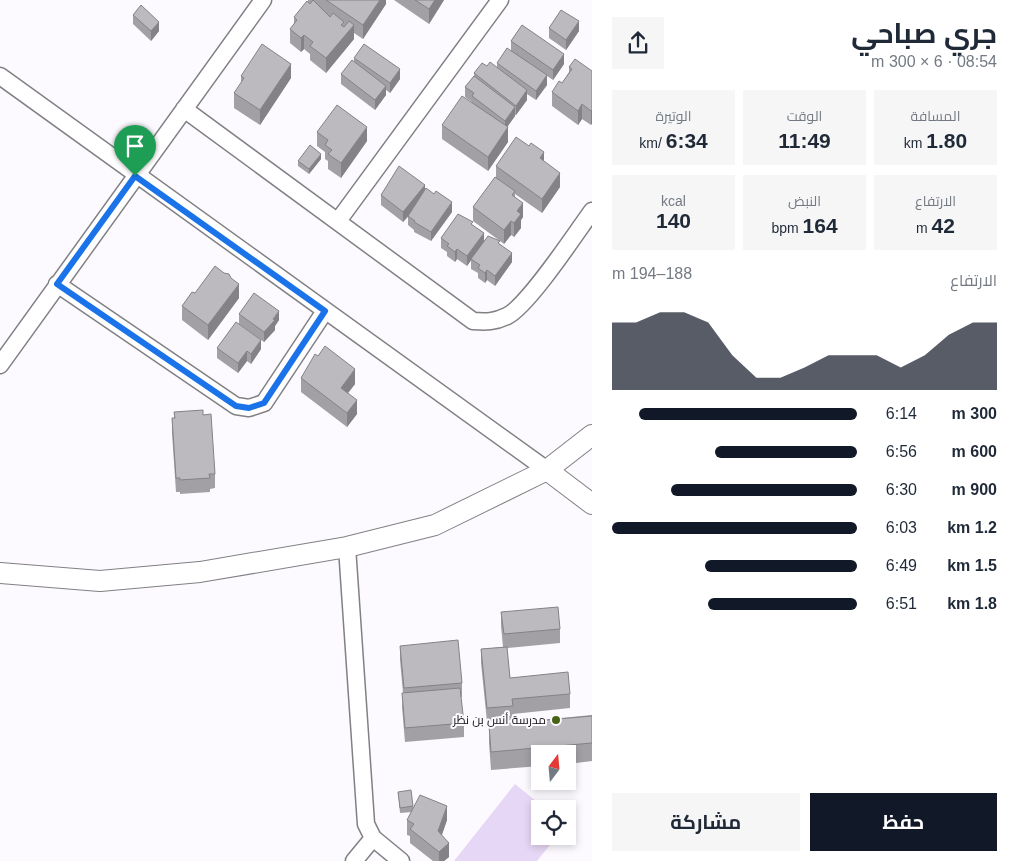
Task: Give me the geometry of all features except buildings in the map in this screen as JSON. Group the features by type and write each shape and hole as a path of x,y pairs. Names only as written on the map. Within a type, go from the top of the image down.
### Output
{"street":[{"path":"0,365 263,0"},
{"path":"338,221 500,0"},
{"path":"0,76 135,176 548,470 592,504"},
{"path":"184,109 473,321 489,323 508,316 523,302 591,216"},
{"path":"57,284 236,406 249,408 264,403 325,311"},
{"path":"0,573 100,580 200,572 347,547 436,525 548,470 592,435"},
{"path":"347,547 366,824 373,838 401,861"},
{"path":"354,861 373,838"}],"shaded area":[{"path":"515,784 535,800 531,800 531,845 550,845 537,861 454,861"}],"place":[{"name":"مدرسة أنس بن نظر","path":"556,720"}],"route":[{"path":"135,176 325,311 264,403 249,408 236,406 57,284 135,176"}]}
